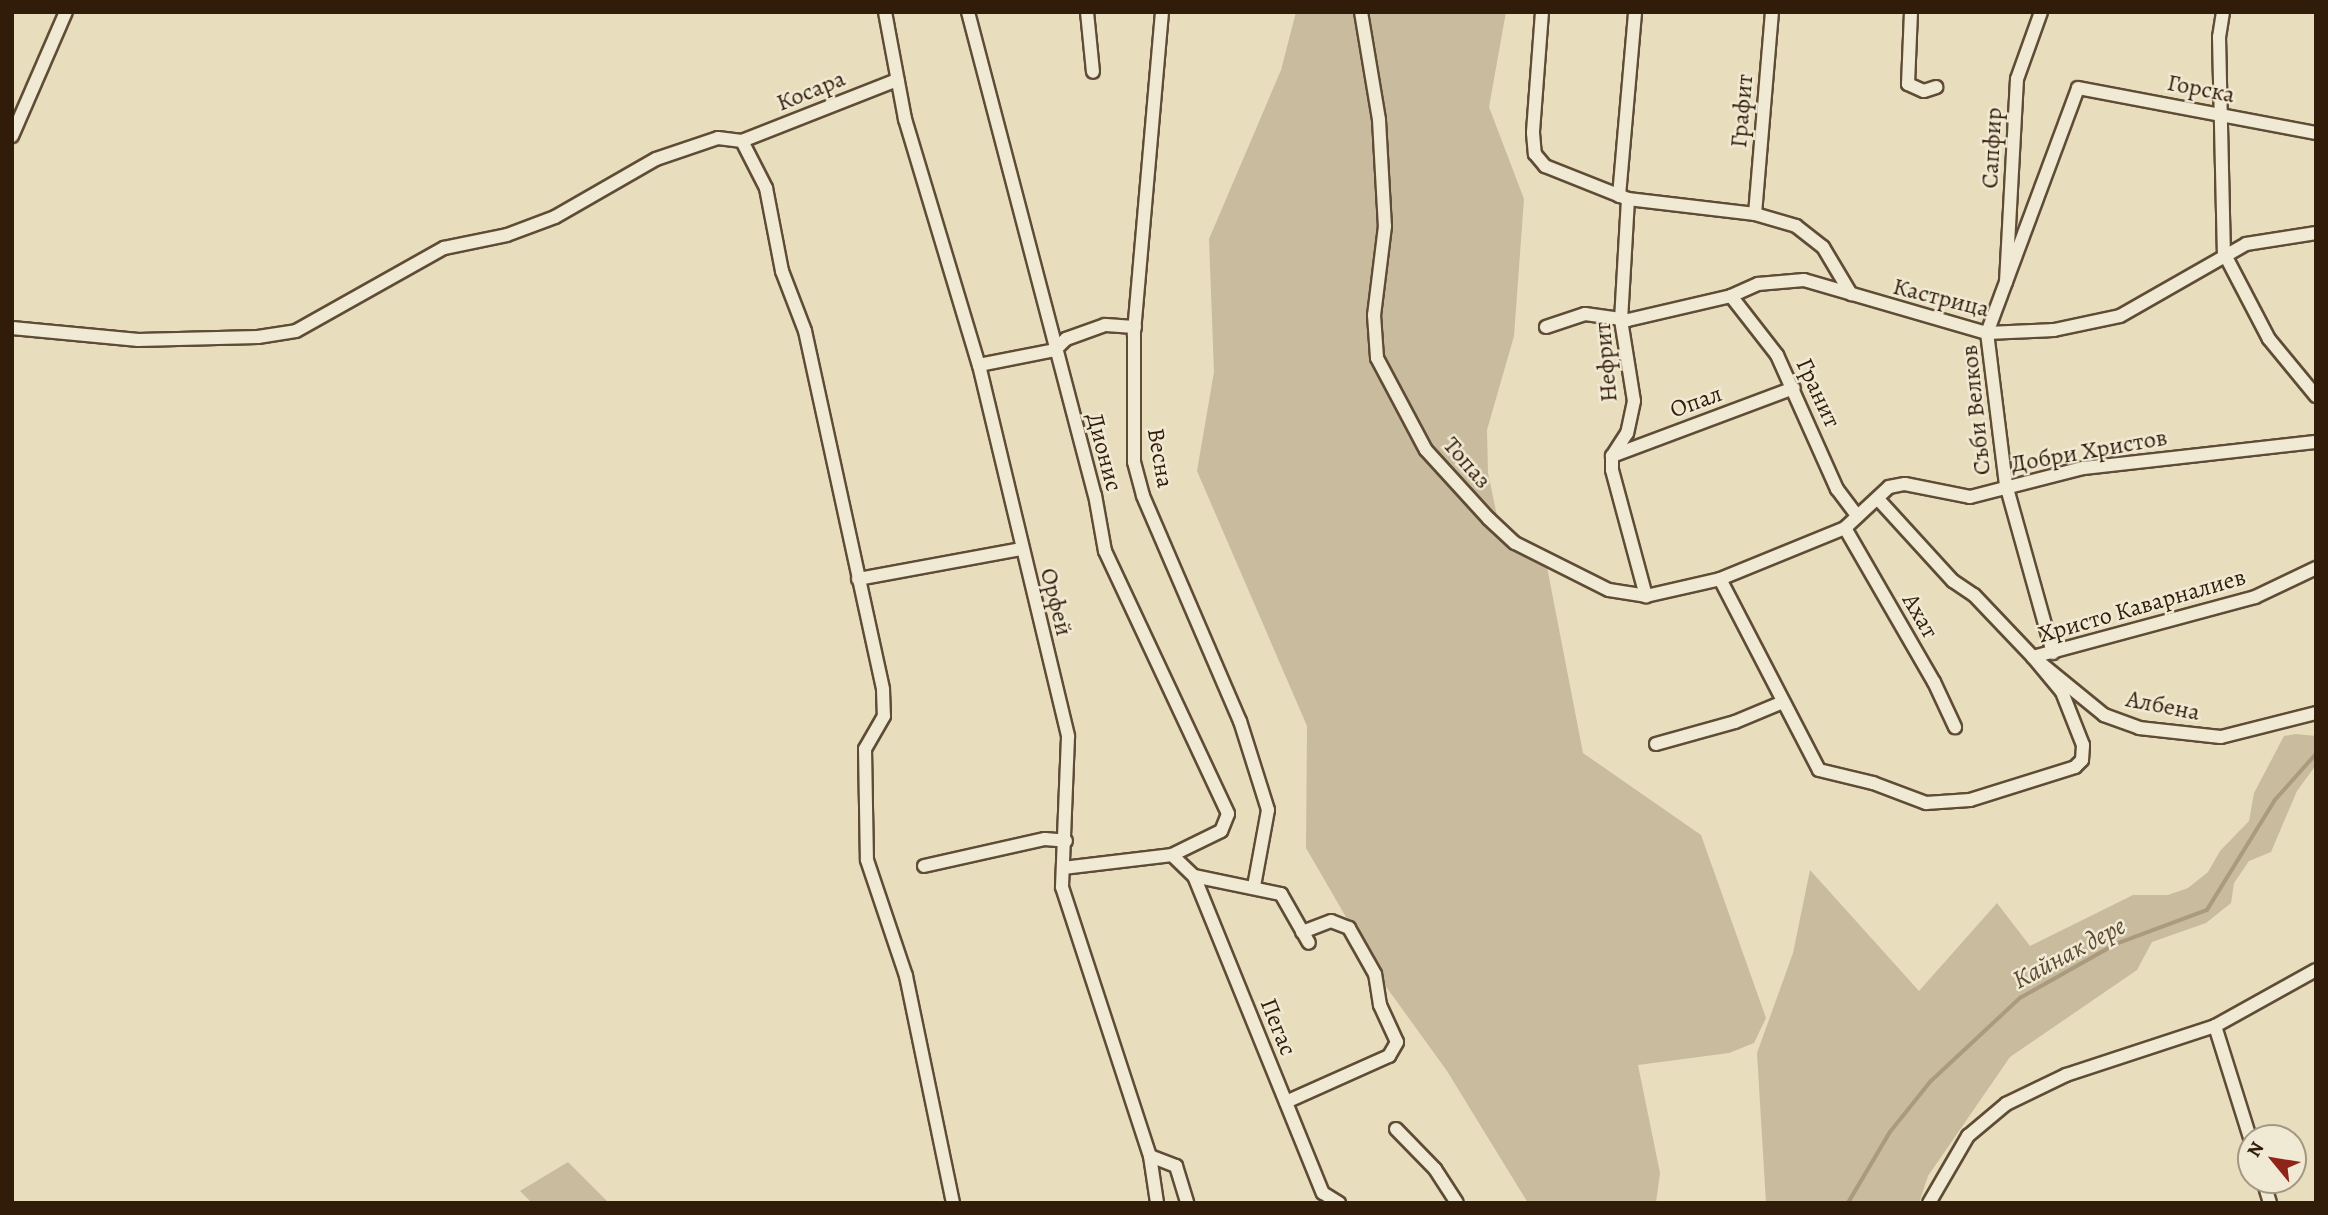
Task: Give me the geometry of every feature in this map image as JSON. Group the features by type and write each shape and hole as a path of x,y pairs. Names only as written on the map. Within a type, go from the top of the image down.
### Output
{"street":[{"path":"12,136 66,12"},
{"name":"Орфей","path":"885,12 897,80 979,365 1068,737 1066,841 1062,887 1150,1156 1157,1203"},
{"name":"Дионис","path":"968,12 1095,495 1105,551 1228,814 1221,831 1172,855 1063,868"},
{"path":"1087,12 1093,72"},
{"name":"Весна","path":"1162,12 1135,327 1134,462 1143,496 1240,721 1268,810 1254,886"},
{"name":"Топаз","path":"1361,12 1379,120 1385,226 1374,315 1377,358 1426,450 1515,543 1609,590 1646,596 1720,579 1844,528 1856,514 1878,499"},
{"path":"1542,12 1535,155 1545,166 1623,198 1755,214 1796,226 1823,247 1851,294"},
{"name":"Нефрит","path":"1612,456 1627,433 1634,401 1621,320 1623,198 1635,12"},
{"name":"Графит","path":"1755,214 1772,12"},
{"path":"1911,12 1908,84 1924,91 1936,87"},
{"name":"Сапфир","path":"2006,289 2005,246 2017,79 2041,12"},
{"path":"2223,12 2219,37 2224,253 2269,339 2316,396"},
{"name":"Косара","path":"742,141 897,80"},
{"name":"Съби Велков","path":"2053,653 2006,485 1987,333 2006,289 2078,88"},
{"name":"Горска","path":"2078,88 2316,132"},
{"path":"12,328 138,340 280,336 311,324 444,248 507,235 555,216 656,159 692,145 718,138 742,141 766,188 782,271 805,331 886,707 865,749 867,860 910,990 953,1203"},
{"name":"Кастрица","path":"1546,327 1585,314 1621,320 1731,296 1778,281 1830,285 1851,294 1987,333 2054,330 2120,316 2224,253 2246,244 2316,233"},
{"name":"Гранит","path":"1731,296 1777,355 1837,489 1856,514"},
{"path":"979,365 1055,350 1066,339 1105,325 1135,327"},
{"name":"Опал","path":"1612,456 1794,388"},
{"name":"Добри Христов","path":"1878,499 1889,487 1905,484 1955,497 1989,494 2006,485 2083,468 2316,442"},
{"path":"1612,456 1646,596"},
{"name":"Албена","path":"1878,499 1899,517 1926,555 1973,595 2034,657 2104,715 2139,727 2221,737 2316,713"},
{"name":"Ахат","path":"1844,528 1934,682 1955,727"},
{"path":"858,579 1021,549"},
{"name":"Христо Каварналиев","path":"1720,579 1819,770 1829,776 1873,783 1926,803 1970,800 2075,767 2082,760 2083,744 2062,692 2034,657 2255,597 2316,568"},
{"path":"1656,744 1735,722 1783,702"},
{"path":"924,866 1045,839 1066,841"},
{"path":"1172,855 1194,876 1254,886 1281,894 1305,937 1331,921 1349,929 1375,974 1380,1005 1397,1042 1389,1056 1286,1102"},
{"name":"Пегас","path":"1194,876 1286,1102 1320,1198"},
{"path":"1928,1203 1968,1136 2006,1104 2066,1075 2215,1026 2316,970"},
{"path":"2215,1026 2246,1124"},
{"path":"1396,1129 1435,1169 1457,1203"},
{"path":"1150,1156 1176,1166 1187,1203"},
{"path":"1320,1198 1339,1203"}],"shaded area":[{"path":"1296,12 1506,12 1489,107 1524,199 1514,336 1487,430 1488,473 1500,530 1547,567 1583,753 1701,835 1766,1018 1754,1043 1729,1053 1638,1065 1660,1173 1656,1203 1528,1203 1447,1071 1387,988 1306,848 1307,726 1197,471 1214,372 1209,239 1281,70"},
{"path":"2284,736 2316,736 2316,765 2297,791 2271,852 2249,861 2234,883 2231,903 2206,923 2152,942 2137,970 2010,1057 1928,1176 1919,1203 1766,1203 1757,1053 1793,953 1810,870 1919,991 1997,903 2030,946 2133,895 2168,895 2188,888 2208,872 2220,851 2249,821 2254,793"},
{"path":"568,1162 608,1203 532,1203 520,1191"}],"waterway":[{"name":"Кайнак дере","path":"1848,1203 1890,1132 1931,1081 2020,998 2116,944 2207,910 2275,800 2316,754"}]}
